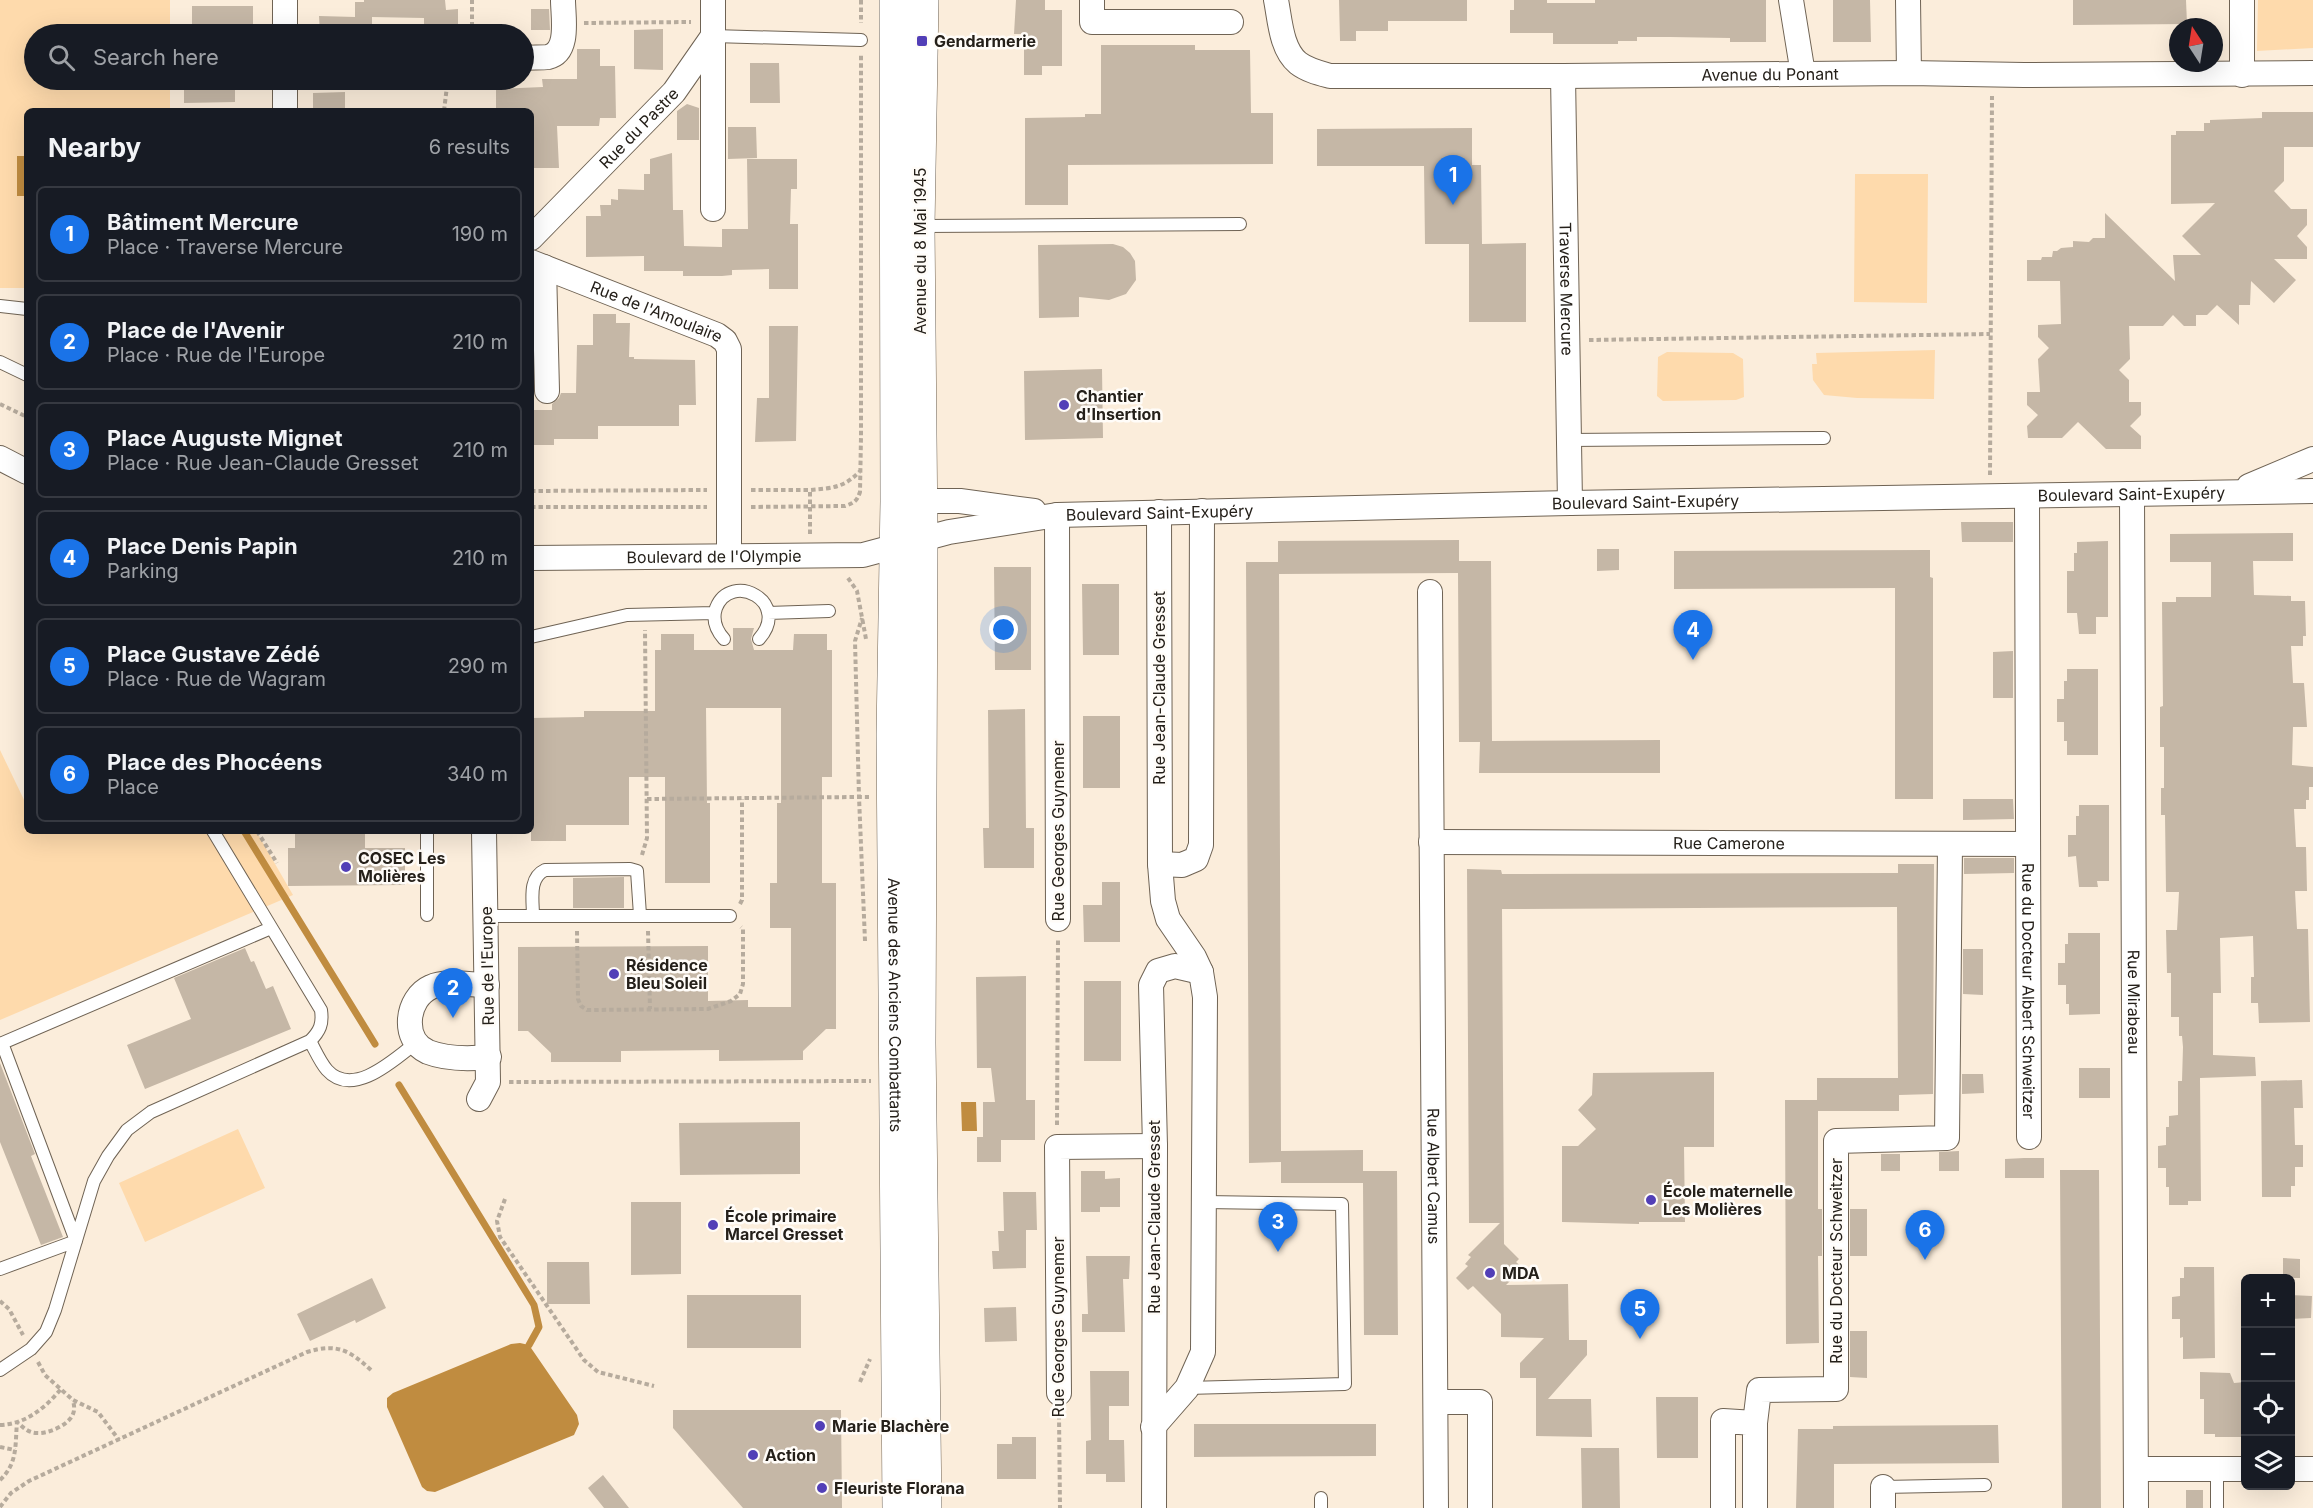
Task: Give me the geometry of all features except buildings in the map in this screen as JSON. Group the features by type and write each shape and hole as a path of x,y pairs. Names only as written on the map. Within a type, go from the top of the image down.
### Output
{"main road":[{"name":"Avenue du 8 Mai 1945","path":"897,0 896,147 907,226 895,283 909,501"},
{"name":"Avenue du 8 Mai 1945","path":"909,501 907,226 922,0"},
{"name":"Avenue des Anciens Combattants","path":"909,501 925,1508"},
{"name":"Avenue des Anciens Combattants","path":"899,1508 893,747 909,543"}],"street":[{"path":"1092,0 1092,22 1232,22"},
{"name":"Avenue du Ponant","path":"1276,0 1285,45 1297,63 1330,76 2313,73"},
{"path":"1791,0 1803,74"},
{"path":"1908,0 1909,73"},
{"path":"2242,0 2242,75"},
{"path":"534,58 550,57 559,51 563,42 563,12"},
{"path":"713,19 713,209"},
{"name":"Rue du Pastre","path":"534,235 674,92 713,19"},
{"name":"Traverse Mercure","path":"1563,76 1570,503"},
{"path":"285,90 285,108"},
{"path":"537,265 547,391"},
{"name":"Rue de l'Amoulaire","path":"537,265 717,335 725,342 729,349 729,499"},
{"path":"0,459 24,471"},
{"path":"2233,493 2313,459"},
{"name":"Boulevard Saint-Exupéry","path":"909,543 949,532 1057,515 1570,503 2313,491"},
{"name":"Rue Mirabeau","path":"2132,495 2136,1508"},
{"name":"Rue du Docteur Albert Schweitzer","path":"2026,497 2029,1137"},
{"path":"729,499 729,556"},
{"name":"Boulevard Saint-Exupéry","path":"909,501 970,502 1057,515"},
{"name":"Rue Jean-Claude Gresset","path":"1159,512 1160,864 1163,901 1168,919 1194,957 1201,972"},
{"path":"1160,864 1182,865 1196,859 1200,844 1202,512"},
{"name":"Rue Georges Guynemer","path":"1057,515 1058,918"},
{"name":"Boulevard de l'Olympie","path":"534,558 864,555 909,543"},
{"name":"Rue Albert Camus","path":"1430,592 1436,1508"},
{"name":"Rue de l'Europe","path":"484,834 489,1057 484,1090"},
{"name":"Rue Camerone","path":"1431,842 2028,844"},
{"name":"Rue du Docteur Schweitzer","path":"1755,1422 1759,1390 1836,1389 1836,1141 1947,1138 1950,844"},
{"name":"Rue Jean-Claude Gresset","path":"1154,1508 1155,1146 1151,985 1158,971 1175,966 1201,972"},
{"path":"1153,1427 1187,1388 1203,1352 1205,997 1201,972"},
{"path":"487,985 440,984 429,987 419,995 412,1006 409,1019 417,1042 425,1051 439,1055 489,1057"},
{"path":"1057,1147 1155,1146"},
{"name":"Rue Georges Guynemer","path":"1057,1147 1059,1393"},
{"path":"1153,1372 1163,1383 1174,1388 1187,1388"},
{"path":"1436,1402 1480,1402 1480,1508"},
{"path":"1723,1508 1723,1421 1755,1422 1755,1508"},
{"path":"2136,1469 2241,1468"},
{"path":"2295,1468 2313,1468"}],"lane":[{"path":"713,19 861,40"},
{"path":"895,283 884,260 887,159 896,147"},
{"path":"907,226 1240,224"},
{"path":"0,306 24,309"},
{"path":"0,362 24,374"},
{"path":"1569,441 1824,438"},
{"path":"724,639 717,632 714,613 724,597 740,591 756,595 763,600 768,613 768,625 759,639"},
{"path":"768,613 830,612"},
{"path":"534,635 627,615 714,613"},
{"path":"0,1370 31,1349 46,1332 94,1181 126,1130 151,1112 310,1041 319,1032 323,1022 321,1010 215,834"},
{"path":"427,834 427,915"},
{"path":"533,916 533,879 537,873 545,870 630,869 636,871 644,915"},
{"path":"486,916 730,916"},
{"path":"76,1241 1,1043 272,928"},
{"path":"310,1041 326,1069 336,1077 351,1080 366,1077 386,1066 417,1042"},
{"path":"1187,1388 1345,1384 1342,1204 1205,1202"},
{"path":"0,1269 76,1241"},
{"path":"2217,1468 2217,1508"},
{"path":"1883,1498 1985,1485"}],"path":[{"path":"472,0 472,24"},
{"path":"534,491 729,499 834,488 850,482 860,471 861,0"},
{"path":"563,12 713,19"},
{"path":"1990,497 1992,74"},
{"path":"444,108 447,90"},
{"path":"1567,340 1990,334"},
{"path":"0,404 24,416"},
{"path":"810,490 810,506"},
{"path":"636,871 647,838 645,614"},
{"path":"647,799 859,797 855,641 862,618"},
{"path":"577,916 578,999 581,1006 587,1010 708,1008 731,1001 740,994 743,984 742,929 730,916 742,900 742,799"},
{"path":"259,834 277,863"},
{"path":"644,915 650,1009"},
{"name":"Rue Georges Guynemer","path":"1057,1147 1058,918"},
{"path":"484,1090 872,1081"},
{"path":"505,1199 497,1221 500,1237 584,1360 598,1372 654,1386"},
{"path":"0,1301 9,1309 45,1375 73,1400 98,1412 119,1440"},
{"path":"0,1507 11,1493 29,1482 307,1352 321,1348 340,1349 354,1355 371,1370"},
{"path":"0,1425 17,1422 37,1413 61,1389"},
{"name":"Rue Georges Guynemer","path":"1059,1393 1060,1508"},
{"path":"17,1422 26,1430 37,1433 51,1430 72,1417 73,1400"},
{"path":"0,1480 11,1469 17,1422"},
{"path":"0,1447 15,1450"}],"shaded area":[{"path":"0,0 170,0 170,24 24,24 24,90 170,90 170,108 24,108 24,288 0,288"},
{"path":"2258,0 2313,0 2313,48 2257,51"},
{"path":"17,156 24,156 24,196 17,196"},
{"path":"1855,174 1928,174 1927,303 1854,302"},
{"path":"1935,350 1934,399 1824,395 1813,380 1812,364 1817,364 1816,353"},
{"path":"1667,352 1733,353 1743,359 1744,397 1736,400 1663,401 1657,396 1658,357"},
{"path":"0,750 24,800 24,834 258,834 293,895 0,1020"},
{"path":"961,1102 976,1102 977,1131 962,1131"},
{"path":"238,1129 265,1188 145,1242 119,1183"},
{"path":"511,1344 529,1345 577,1415 579,1424 574,1435 435,1492 427,1491 422,1487 387,1407 387,1398 393,1393"}],"waterway":[{"path":"246,834 375,1044"},
{"path":"399,1085 534,1305 539,1327 529,1345"}],"place":[{"name":"Gendarmerie","path":"922,41"},
{"name":"Bâtiment Mercure","path":"1453,205"},
{"name":"Chantier d'Insertion","path":"1064,405"},
{"name":"Place Denis Papin","path":"1693,660"},
{"name":"COSEC Les Molières","path":"346,867"},
{"name":"Résidence Bleu Soleil","path":"614,974"},
{"name":"Place de l'Avenir","path":"453,1018"},
{"name":"École maternelle Les Molières","path":"1651,1200"},
{"name":"École primaire Marcel Gresset","path":"713,1225"},
{"name":"Place Auguste Mignet","path":"1278,1252"},
{"name":"Place des Phocéens","path":"1925,1260"},
{"name":"MDA","path":"1490,1273"},
{"name":"Place Gustave Zédé","path":"1640,1339"},
{"name":"Marie Blachère","path":"820,1426"},
{"name":"Action","path":"753,1455"},
{"name":"Fleuriste Florana","path":"822,1488"}]}
